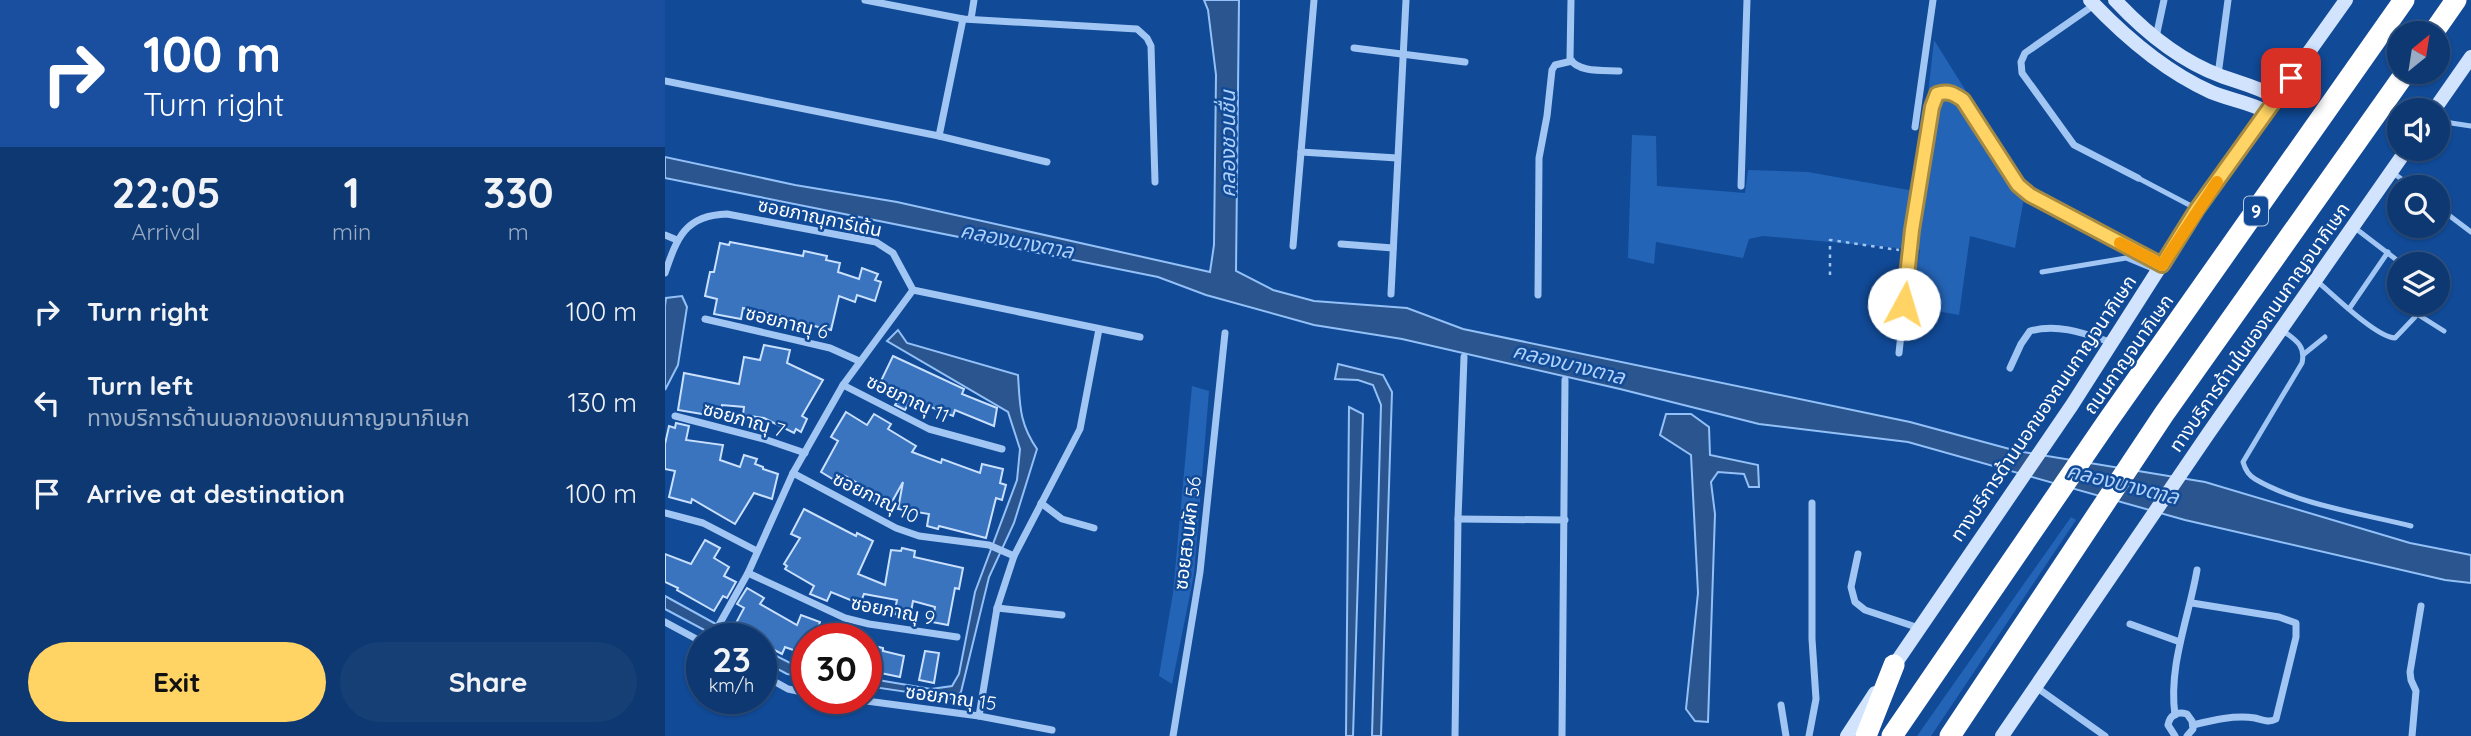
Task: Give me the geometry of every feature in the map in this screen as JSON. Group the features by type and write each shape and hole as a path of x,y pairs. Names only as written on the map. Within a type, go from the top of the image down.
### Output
{"highway":[{"name":"ถนนกาญจนาภิเษก","path":"1892,736 2404,0"},
{"path":"2441,21 2456,0"},
{"name":"9","path":"1950,736 2164,414 2398,84"},
{"path":"1866,736 1894,665"}],"main road":[{"path":"2115,0 2138,25 2176,52 2218,76 2263,89 2277,98"},
{"name":"ทางบริการด้านนอกของถนนกาญจนาภิเษก","path":"1847,736 2113,344 2197,209 2346,0"},
{"path":"2095,1 2127,38 2166,67 2211,92 2255,105 2267,112"},
{"path":"2442,98 2471,57"},
{"name":"ทางบริการด้านในของถนนกาญจนาภิเษก","path":"2008,733 2035,687 2125,555 2398,161"}],"street":[{"path":"865,0 967,19 1129,27 1142,33 1151,46 1155,182"},
{"path":"939,136 974,0"},
{"path":"1293,246 1314,0"},
{"path":"1391,294 1406,0"},
{"path":"1571,0 1572,61 1580,68 1619,71"},
{"path":"1741,186 1747,0"},
{"path":"1915,127 1933,0"},
{"path":"2156,37 2164,0"},
{"path":"2218,76 2228,0"},
{"path":"2095,1 2025,53 2021,62 2022,72 2074,145 2138,178"},
{"path":"1354,48 1465,62"},
{"path":"1538,295 1541,146 1548,117 1552,70 1555,65 1572,61"},
{"path":"665,81 939,136 1047,162"},
{"path":"1899,353 1912,230 1932,107 1937,94 1944,91 1963,100 2018,185 2030,195 2160,268"},
{"path":"1301,152 1397,158"},
{"name":"ซอยภาณุการ์เด้น","path":"677,240 687,229 712,214 727,214 869,240 893,253 913,289"},
{"path":"665,235 677,240 665,273"},
{"path":"1341,244 1393,248"},
{"path":"720,623 748,573 793,473 843,385 913,289 1140,337"},
{"name":"ซอยภาณุ 6","path":"705,319 830,348 859,361"},
{"path":"2010,369 2030,331 2039,328 2065,328 2113,344"},
{"path":"979,716 997,608 1014,556 1080,429 1099,329"},
{"name":"ซอยสวนผัก 56","path":"1173,736 1200,572 1225,333"},
{"path":"1455,736 1458,519 1464,357"},
{"path":"1562,736 1565,380"},
{"name":"ซอยภาณุ 11","path":"843,385 929,429 1002,449"},
{"name":"ซอยภาณุ 7","path":"675,416 764,439 805,453"},
{"name":"ซอยภาณุ 10","path":"793,473 896,528 919,536 989,545 1014,556"},
{"path":"1041,503 1062,519 1094,528"},
{"path":"1809,736 1816,699 1812,639 1812,503"},
{"path":"665,513 703,523 757,551"},
{"path":"1458,519 1565,520"},
{"path":"1858,554 1851,587 1855,603 1865,610 1919,628"},
{"path":"2175,736 2168,725 2175,715 2172,696 2180,642 2192,603 2197,570"},
{"name":"ซอยภาณุ 9","path":"748,573 845,618 957,637"},
{"path":"2192,603 2279,617 2296,622 2297,625 2276,719 2270,722 2234,718 2193,725"},
{"path":"2412,736 2417,691 2410,672 2421,606"},
{"path":"997,608 1062,615"},
{"path":"665,622 686,633"},
{"path":"2130,624 2180,642"},
{"path":"2035,687 2105,736"},
{"name":"ซอยภาณุ 15","path":"882,703 979,716 1052,730"},
{"path":"1781,705 1786,736"},
{"path":"2175,715 2187,714 2193,725"},
{"path":"2187,736 2193,725"}],"lane":[{"path":"2450,123 2471,126"},
{"path":"2391,171 2396,175"},
{"path":"2138,178 2197,209"},
{"path":"2450,216 2471,232"},
{"path":"2352,226 2387,252"},
{"path":"2349,309 2387,254"},
{"path":"2042,272 2126,258 2160,268"},
{"path":"2316,280 2349,309 2390,339 2395,338 2416,315"},
{"path":"2419,315 2444,331"},
{"path":"2282,330 2301,344 2304,354 2302,363 2243,462 2245,469 2253,478 2296,497 2411,526"},
{"path":"2304,354 2325,337"}],"path":[{"path":"1830,275 1830,240 1906,251"}],"shaded area":[{"path":"1934,40 2026,187 2015,248 1970,236 1959,315 1910,306 1920,250 1763,236 1749,239 1743,258 1656,242 1654,264 1628,258 1632,135 1656,136 1657,186 1745,193 1748,170 1808,172 1914,191"},
{"path":"1192,386 1209,391 1194,574 1172,684 1159,676 1173,593"},
{"path":"2071,517 2076,520 1931,736 1917,736"}],"water":[{"path":"1204,0 1239,0 1236,271 1273,290 1314,301 1407,308 1463,329 1910,422 2017,451 2205,482 2410,543 2471,555 2471,583 2445,580 2185,520 1908,442 1759,424 1402,339 1314,325 1206,295 1158,277 665,178 665,157 795,185 897,202 1210,272 1214,245 1216,75 1208,10"},
{"path":"682,296 687,307 678,365 665,390 666,298"},
{"path":"898,330 907,343 1018,375 1024,422 1037,449 1014,523 989,577 961,692 955,699 882,688 882,681 931,689 952,686 959,674 975,592 1017,480 1020,449 1008,412 887,341"},
{"path":"1338,364 1383,375 1392,392 1381,736 1372,736 1381,405 1373,385 1358,380 1335,379"},
{"path":"1349,407 1363,414 1353,736 1346,736"},
{"path":"1666,414 1691,414 1709,427 1710,455 1758,465 1759,487 1749,487 1744,474 1718,472 1711,482 1715,514 1708,722 1695,721 1686,709 1698,593 1691,455 1660,435"},
{"path":"665,596 714,623 691,623 665,609"},
{"path":"777,656 791,663 791,675 777,669"}],"building":[{"path":"730,242 803,256 804,251 827,256 826,260 840,263 838,272 859,279 862,268 878,274 875,280 881,282 875,301 857,295 855,302 839,296 831,330 743,308 741,319 714,314 717,299 705,296 710,272 714,272 720,243 729,245"},
{"path":"764,345 790,350 787,363 823,380 802,416 807,419 801,432 796,429 794,433 764,418 743,415 744,407 722,405 720,417 678,410 684,373 739,384 744,357 760,360"},
{"path":"893,356 964,389 962,394 997,408 994,426 955,410 953,416 911,399 905,410 895,405 900,396 879,385"},
{"path":"846,412 867,425 874,414 891,424 888,429 916,446 912,452 941,463 942,459 980,473 982,464 1003,469 1000,483 1006,485 1002,500 996,498 986,538 939,526 938,529 927,526 929,514 898,509 903,482 888,509 862,494 866,488 845,476 841,484 821,472 838,441 831,437"},
{"path":"676,423 689,426 686,440 723,445 720,460 740,467 744,455 757,459 755,464 763,469 778,474 772,499 754,493 735,524 692,499 691,503 669,497 675,471 665,469 665,444 669,426 675,428"},
{"path":"804,509 856,536 857,533 873,541 858,574 885,585 891,550 901,551 902,548 915,551 914,557 963,568 959,589 955,588 948,625 932,622 935,607 913,601 910,617 894,614 897,600 864,594 860,604 831,592 827,601 810,594 814,586 785,569 787,566 784,564 800,538 791,534"},
{"path":"705,540 720,548 714,558 729,567 724,576 736,582 727,598 723,596 714,611 665,582 665,554 691,564"},
{"path":"747,588 764,598 760,604 793,623 791,623 791,649 785,647 782,654 777,651 777,623 736,623 744,608 737,604"},
{"path":"801,615 820,623 798,623"},
{"path":"882,648 883,651 904,656 900,677 882,673"},
{"path":"925,651 939,653 934,683 919,680"}],"slow traffic":[{"path":"2120,243 2162,265 2217,182"}],"route":[{"path":"1904,304 1912,230 1932,107 1937,94 1944,91 1953,93 1963,100 2018,185 2030,195 2162,265 2197,209 2291,78"}],"water label":[{"name":"คลองชวนชื่น","path":"1227,144"},
{"name":"คลองบางตาล","path":"1017,240"},
{"name":"คลองบางตาล","path":"1569,363"},
{"name":"คลองบางตาล","path":"2123,483"}]}
